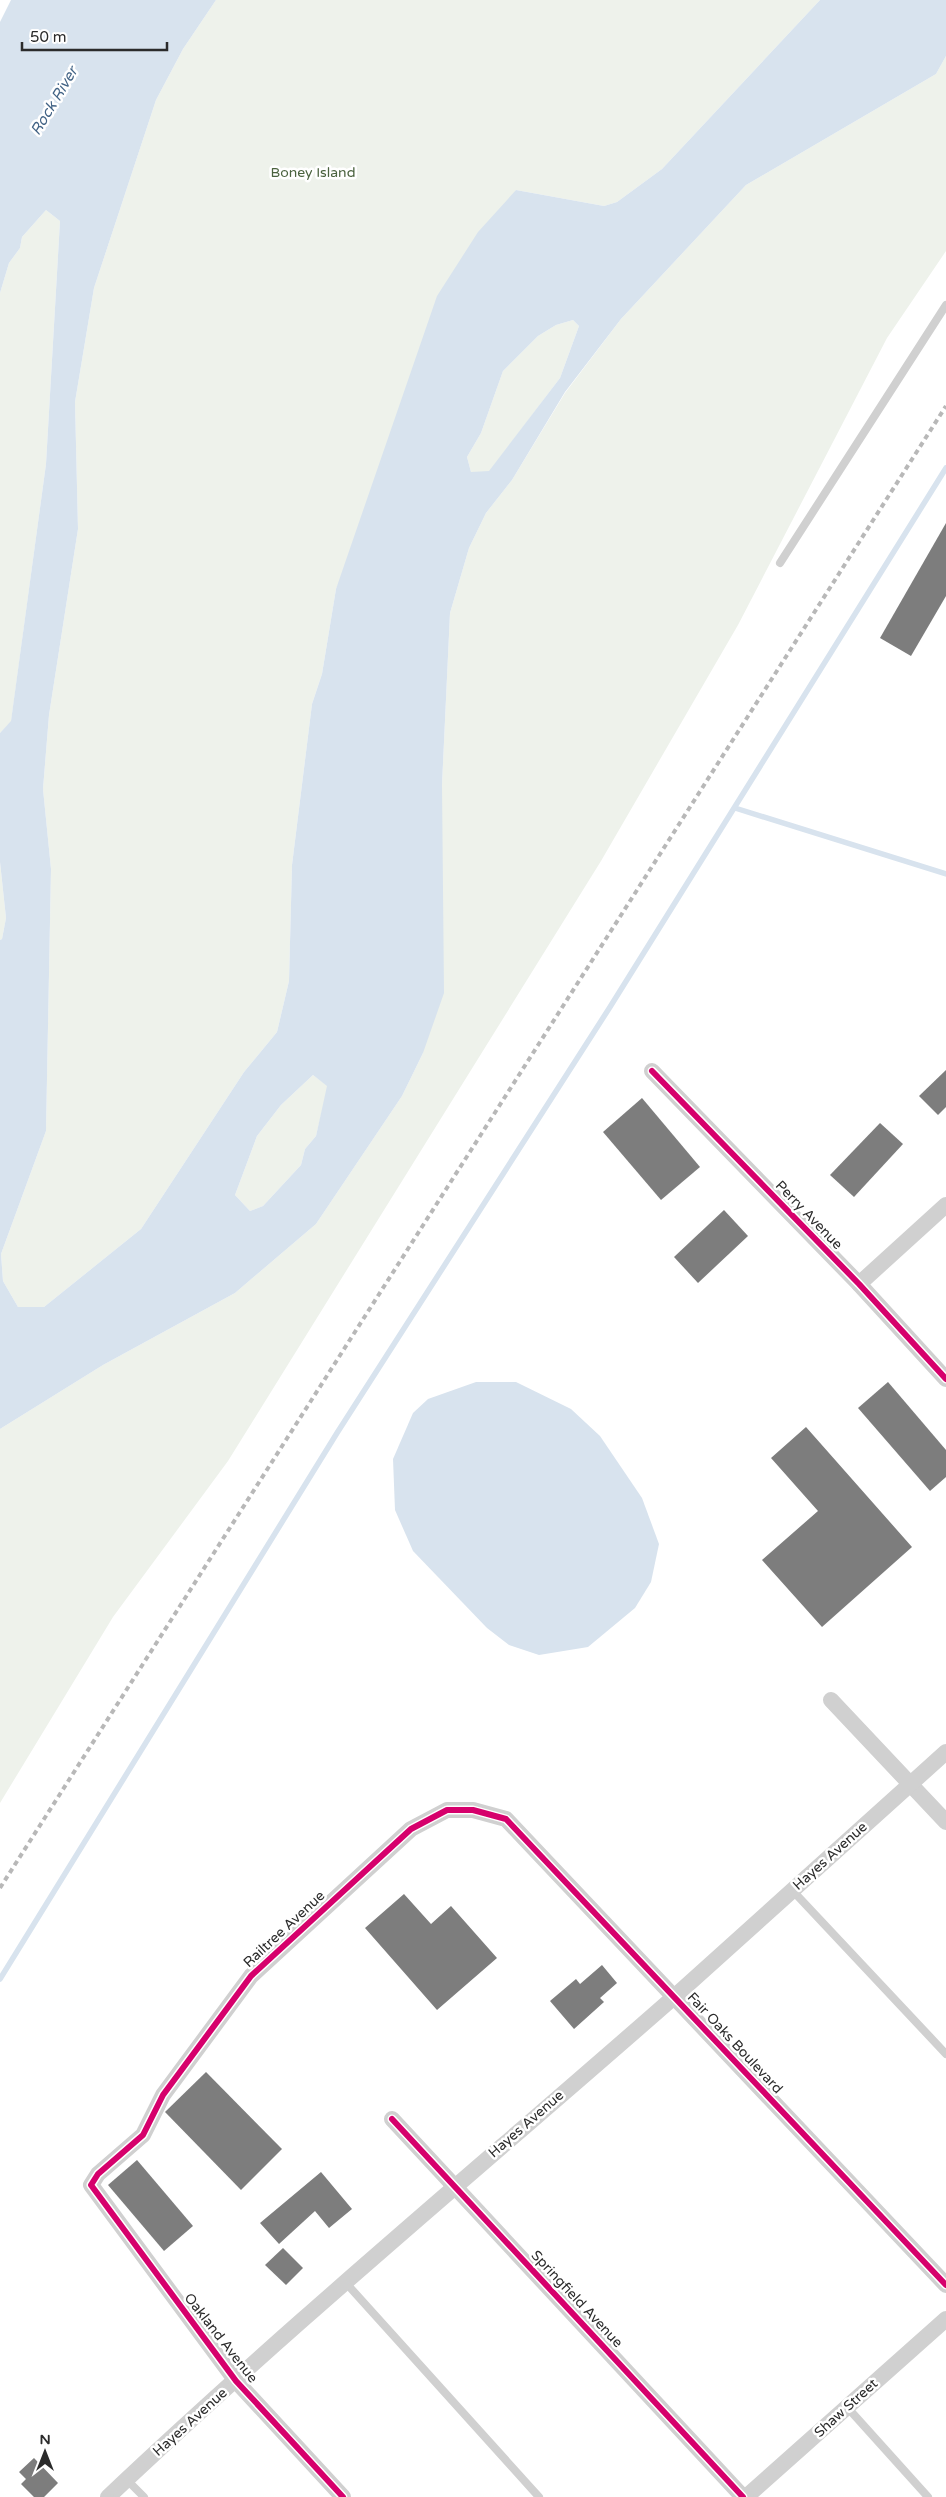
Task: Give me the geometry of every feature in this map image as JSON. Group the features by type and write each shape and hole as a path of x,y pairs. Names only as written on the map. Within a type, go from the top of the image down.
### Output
{"street":[{"name":"Perry Avenue","path":"652,1072 859,1284 946,1379"},
{"path":"859,1284 946,1205"},
{"path":"831,1700 946,1822"},
{"name":"Hayes Avenue","path":"108,2497 178,2431 454,2186 674,1997 946,1752"},
{"name":"Railtree Avenue","path":"91,2186 98,2174 143,2135 163,2094 251,1976 411,1829 447,1810 473,1810 506,1820"},
{"name":"Fair Oaks Boulevard","path":"506,1820 946,2285"},
{"name":"Springfield Avenue","path":"392,2119 745,2497"},
{"name":"Oakland Avenue","path":"91,2186 236,2381 343,2497"},
{"name":"Shaw Street","path":"745,2497 946,2319"}],"lane":[{"path":"780,564 946,306"},
{"path":"792,1890 946,2054"},
{"path":"346,2283 539,2497"},
{"path":"847,2408 928,2497"},
{"path":"127,2480 144,2497"}],"green space":[{"name":"Boney Island","path":"216,0 820,0 662,169 617,202 604,206 516,190 336,589 322,674 312,704 292,865 289,981 277,1032 244,1072 141,1229 44,1307 18,1307 3,1281 1,1254 46,1131 51,869 43,789 49,715 78,529 75,402 94,288 156,100 183,49"},
{"path":"946,56 946,251 887,338 738,625 601,861 228,1461 113,1617 0,1803 0,1429 103,1365 235,1293 316,1224 402,1096 423,1053 442,785 450,613 469,548 486,513 512,480 565,393 621,319 746,185 936,74"},
{"path":"46,210 60,221 46,464 11,722 0,733 0,293 9,263 20,248 22,237"},
{"path":"573,320 579,326 560,378 489,472 471,472 467,457 481,433 503,371 538,336 556,325"},
{"path":"0,862 6,918 2,939 0,940"},
{"path":"313,1075 328,1086 316,1136 305,1149 301,1165 263,1206 250,1211 235,1195 257,1136 281,1105"}],"water":[{"name":"Rock River","path":"11,0 216,0 183,49 156,100 94,288 75,402 78,529 49,715 43,789 51,869 46,1131 1,1254 3,1281 18,1307 44,1307 141,1229 244,1072 277,1032 289,981 292,865 312,704 322,674 336,589 437,296 478,232 516,190 604,206 617,202 662,169 820,0 946,0 946,56 936,74 746,185 621,319 565,392 512,480 486,513 469,548 450,613 442,785 444,993 423,1053 402,1096 316,1224 235,1293 103,1365 0,1429 0,940 2,939 6,918 0,862 0,733 11,721 46,464 60,221 46,210 22,237 20,248 9,263 0,293 0,22","holes":["573,320 579,326 560,378 489,471 471,472 467,457 481,433 503,371 538,336 556,325","313,1075 327,1086 316,1136 305,1149 301,1165 263,1206 250,1211 235,1195 257,1136 281,1105"]},
{"path":"476,1382 516,1382 571,1409 600,1436 642,1498 659,1544 651,1582 635,1608 588,1647 539,1655 509,1645 487,1628 413,1551 395,1510 393,1459 413,1413 428,1399"}],"building":[{"path":"946,523 946,596 911,656 880,638"},
{"path":"946,1070 946,1107 938,1115 919,1096"},
{"path":"642,1098 700,1167 661,1200 603,1132"},
{"path":"880,1123 903,1144 854,1197 830,1175"},
{"path":"724,1210 748,1236 698,1283 674,1257"},
{"path":"888,1382 946,1450 946,1477 930,1491 858,1408"},
{"path":"806,1427 912,1547 822,1627 762,1560 818,1511 771,1458"},
{"path":"404,1894 431,1924 451,1906 497,1958 437,2010 365,1928"},
{"path":"602,1965 617,1983 600,1998 604,2002 574,2029 550,2001 576,1979 580,1984"},
{"path":"206,2072 282,2149 241,2190 165,2112"},
{"path":"137,2160 193,2226 164,2251 108,2185"},
{"path":"321,2172 352,2209 329,2228 315,2211 279,2244 260,2223"},
{"path":"283,2248 303,2268 286,2285 265,2265"},
{"path":"34,2458 58,2483 44,2497 34,2497 21,2484 26,2479 19,2472"}],"waterway":[{"path":"0,1979 337,1433 610,1007 946,468"},
{"path":"735,808 946,874"}],"railway":[{"path":"0,1888 946,406"}],"cycle path":[{"path":"652,1071 859,1284 946,1379"},
{"path":"343,2497 236,2381 91,2185 98,2174 143,2135 163,2095 251,1976 411,1829 447,1810 473,1810 506,1819 946,2285"},
{"path":"392,2119 743,2497"}]}
